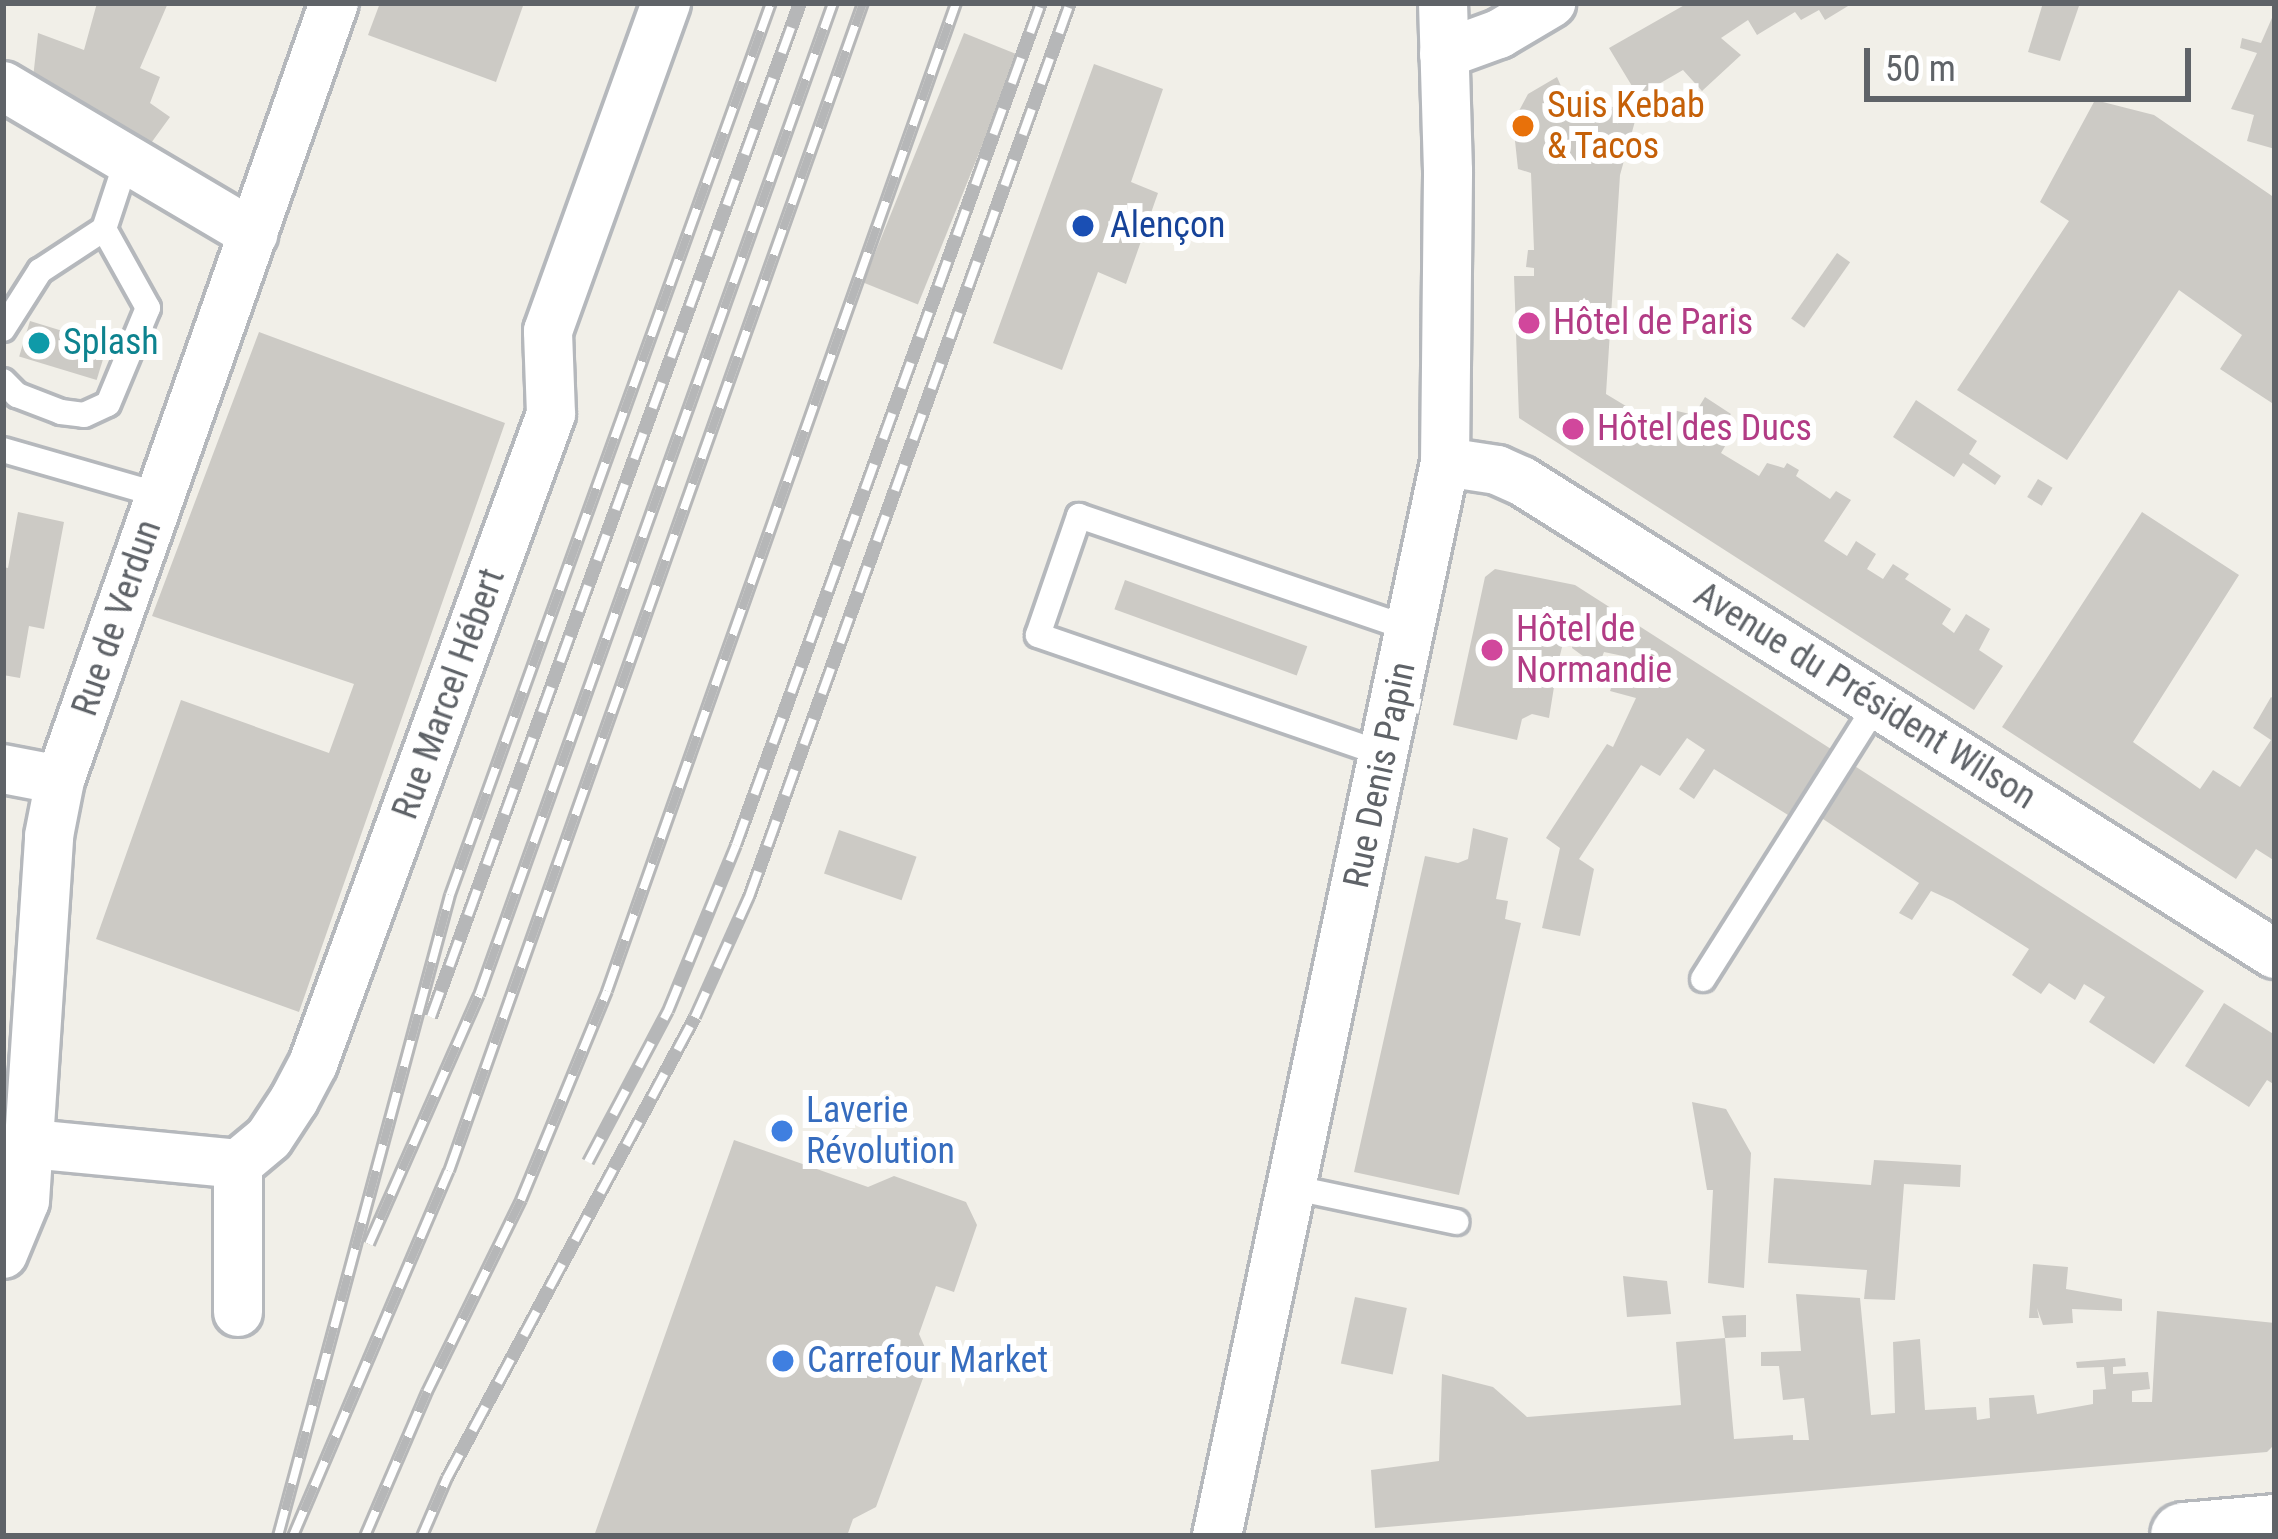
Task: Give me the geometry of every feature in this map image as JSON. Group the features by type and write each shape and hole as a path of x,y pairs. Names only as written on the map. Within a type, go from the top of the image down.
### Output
{"main road":[{"path":"2184,1536 2275,1528"}],"street":[{"name":"Rue de Verdun","path":"3,1254 25,1202 50,836 60,780 334,3"},
{"name":"Rue Marcel Hébert","path":"238,1164 269,1138 313,1064 551,414 548,331 666,3"},
{"name":"Rue Denis Papin","path":"1217,1536 1295,1188 1445,462 1449,241 1443,3"},
{"path":"1444,54 1499,34 1552,3"},
{"path":"3,86 253,234"},
{"name":"Avenue du Président Wilson","path":"1445,462 1497,470 1522,482 2275,954"},
{"path":"3,769 60,780"},
{"path":"31,1144 238,1164 238,1312"}],"lane":[{"path":"3,329 40,271 104,230 127,159"},
{"path":"3,381 16,395 61,412 84,415 108,404 148,308 104,230"},
{"path":"3,450 160,495"},
{"path":"1383,754 1038,635 1079,516 1410,629"},
{"path":"1703,979 1878,702"},
{"path":"1295,1188 1456,1222"}],"building":[{"path":"97,3 168,3 140,68 160,77 150,103 170,117 146,150 33,78 38,33 84,50"},
{"path":"380,3 524,3 496,82 368,35"},
{"path":"1688,3 1853,3 1825,20 1819,10 1801,20 1795,12 1757,35 1748,20 1721,38 1741,55 1702,91 1683,70 1638,96 1609,48"},
{"path":"2043,3 2080,3 2060,61 2028,52"},
{"path":"2275,11 2275,149 2247,141 2254,115 2231,109 2257,53 2240,48 2242,38 2261,43"},
{"path":"964,33 1019,55 918,305 863,282"},
{"path":"1094,64 1163,89 1131,182 1158,193 1126,284 1098,272 1062,370 993,343"},
{"path":"1557,77 1564,93 1637,114 1620,175 1606,394 1654,423 1673,410 1694,415 1705,397 1731,414 1724,424 1734,431 1721,453 1759,476 1767,463 1784,468 1787,463 1799,470 1796,476 1830,499 1836,491 1851,500 1824,541 1847,556 1856,541 1876,554 1867,569 1883,579 1893,564 1909,574 1905,579 1951,609 1942,624 1954,633 1966,614 1990,629 1979,650 2003,666 1974,710 1519,418 1514,276 1534,276 1534,268 1526,267 1528,250 1534,250 1531,173 1518,169 1513,122 1528,94"},
{"path":"2095,100 2154,115 2275,198 2275,405 2220,369 2242,335 2179,290 2067,460 1957,390 2069,221 2040,202"},
{"path":"1837,253 1850,262 1804,328 1791,319"},
{"path":"30,321 107,345 97,380 19,356"},
{"path":"259,332 505,423 299,1012 96,939 181,700 329,753 354,684 152,616"},
{"path":"1916,400 1977,441 1969,454 2001,476 1995,485 1963,463 1954,477 1893,437"},
{"path":"2038,479 2053,488 2042,506 2027,497"},
{"path":"18,512 64,522 44,629 29,626 20,678 3,675 3,567 8,568"},
{"path":"2142,512 2239,575 2133,742 2200,789 2213,770 2240,787 2271,740 2253,728 2271,697 2275,700 2275,861 2256,849 2236,879 2002,727"},
{"path":"1495,569 1575,585 1831,749 1788,815 1714,769 1694,799 1679,789 1705,750 1687,738 1660,776 1641,765 1579,859 1594,869 1580,936 1542,928 1560,848 1546,838 1607,744 1613,747 1636,698 1610,691 1623,656 1604,652 1598,667 1572,648 1575,627 1568,624 1559,659 1536,656 1532,681 1554,687 1549,718 1532,714 1522,719 1517,740 1453,725 1485,577"},
{"path":"1125,580 1307,646 1297,675 1114,609"},
{"path":"1850,763 2204,991 2154,1064 2089,1022 2105,997 2084,984 2075,1000 2049,983 2041,994 2012,975 2029,949 1953,901 1931,891 1912,920 1899,913 1919,883 1817,815"},
{"path":"1473,828 1508,838 1496,899 1508,901 1505,919 1521,923 1459,1195 1354,1172 1425,856 1458,863 1468,859"},
{"path":"839,830 917,857 902,900 824,873"},
{"path":"2224,1003 2275,1035 2275,1085 2267,1080 2249,1107 2185,1066"},
{"path":"1692,1102 1726,1109 1751,1153 1744,1288 1708,1283 1713,1190 1707,1190"},
{"name":"Carrefour Market","path":"734,1140 868,1187 894,1176 966,1202 977,1225 954,1292 936,1286 919,1334 930,1359 876,1507 853,1519 847,1536 594,1536"},
{"path":"1874,1160 1961,1165 1960,1187 1904,1184 1895,1300 1864,1299 1867,1270 1768,1263 1774,1178 1871,1185"},
{"path":"2033,1264 2068,1267 2066,1289 2122,1299 2122,1311 2072,1309 2073,1323 2043,1325 2037,1308 2039,1318 2029,1318"},
{"path":"1623,1276 1667,1281 1671,1314 1627,1317"},
{"path":"1796,1294 1860,1298 1871,1415 1895,1413 1893,1342 1920,1339 1925,1410 1976,1407 1977,1420 1990,1418 1989,1398 2034,1395 2037,1414 2093,1404 2093,1390 2106,1389 2104,1367 2077,1368 2076,1362 2125,1358 2126,1366 2113,1367 2113,1374 2148,1372 2150,1389 2132,1391 2132,1402 2152,1402 2157,1311 2275,1323 2272,1447 2267,1452 1375,1528 1371,1470 1439,1461 1442,1374 1493,1387 1527,1417 1681,1405 1676,1342 1725,1338 1734,1439 1793,1435 1793,1440 1809,1440 1804,1398 1783,1400 1779,1366 1761,1366 1761,1352 1801,1351"},
{"path":"1355,1297 1407,1308 1393,1375 1341,1364"},
{"path":"1746,1315 1746,1337 1725,1338 1722,1316"}],"railway":[{"path":"278,1536 450,895 771,3"},
{"path":"431,1017 800,3"},
{"path":"369,1244 479,995 833,3"},
{"path":"293,1536 449,1171 863,3"},
{"path":"365,1536 427,1392 521,1200 607,991 956,3"},
{"path":"588,1162 668,1011 736,845 1041,3"},
{"path":"422,1536 447,1478 695,1017 749,897 1070,3"}],"place":[{"name":"Suis Kebab & Tacos","path":"1523,126"},
{"name":"Alençon","path":"1083,226"},
{"name":"Hôtel de Paris","path":"1529,323"},
{"name":"Splash","path":"39,343"},
{"name":"Hôtel des Ducs","path":"1573,429"},
{"name":"Hôtel de Normandie","path":"1492,650"},
{"name":"Laverie Révolution","path":"782,1131"},
{"name":"Carrefour Market","path":"783,1361"}]}
